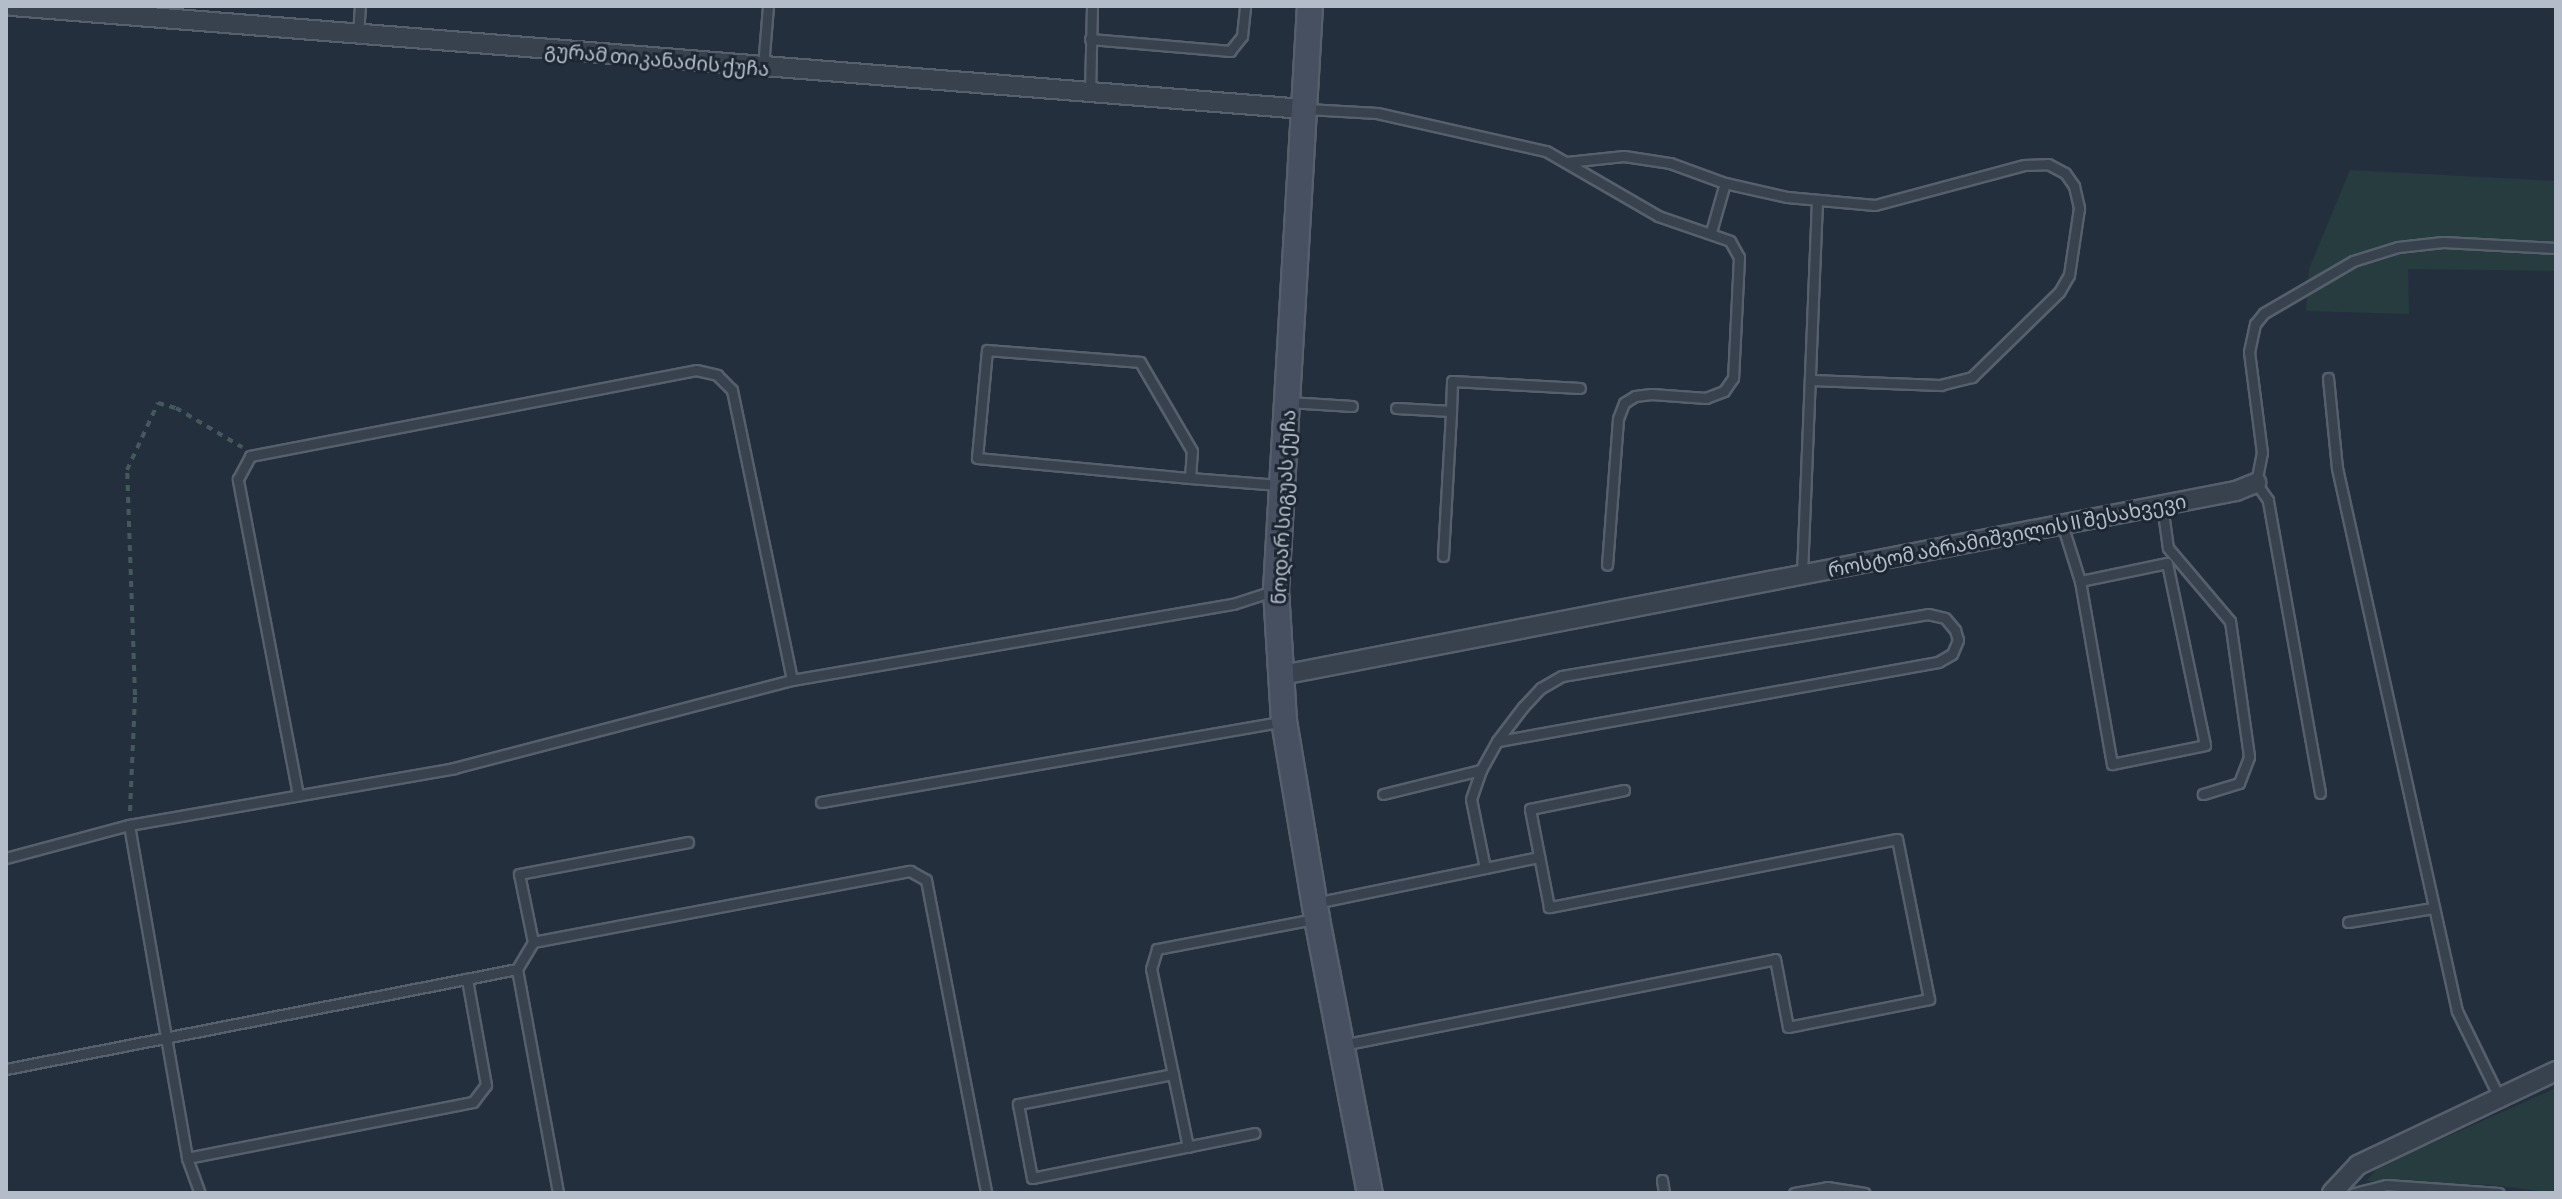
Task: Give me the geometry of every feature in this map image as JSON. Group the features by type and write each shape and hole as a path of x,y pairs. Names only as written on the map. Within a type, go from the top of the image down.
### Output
{"street":[{"name":"გურამ თიკანაძის ქუჩა","path":"12,6 1303,109"},
{"name":"ნოდარ სიგუას ქუჩა","path":"1310,6 1276,590 1284,721 1316,911 1370,1193"},
{"name":"როსტომ აბრამიშვილის II შესახვევი","path":"1282,675 2236,491 2256,483"},
{"path":"2332,1193 2358,1165 2556,1071"}],"lane":[{"path":"358,34 360,6"},
{"path":"763,67 768,6"},
{"path":"1090,94 1092,6"},
{"path":"1090,39 1230,51 1242,36 1245,6"},
{"path":"1303,109 1377,113 1546,151 1658,216 1730,241 1739,257 1733,378 1724,391 1706,398 1651,394 1635,396 1624,403 1618,419 1607,565"},
{"path":"1567,162 1624,156 1670,163 1725,183 1817,202 1875,205 2024,165 2048,164 2065,173 2074,186 2079,208 2069,275 2059,292 1972,377 1941,385 1810,380"},
{"path":"1711,232 1725,183"},
{"path":"1802,575 1817,202"},
{"path":"2320,793 2268,500 2256,483 2262,453 2249,352 2255,324 2264,313 2353,261 2398,247 2443,242 2556,248"},
{"path":"1190,478 1192,451 1140,362 987,350 977,458 1190,478 1283,486"},
{"path":"298,795 238,479 250,456 696,370 717,375 732,390 792,680"},
{"path":"2328,378 2337,468 2457,1011 2499,1097"},
{"path":"1443,556 1452,381 1580,388"},
{"path":"1288,402 1352,406"},
{"path":"1396,408 1451,411"},
{"path":"2162,505 2168,548 2230,621 2249,757 2239,783 2203,794"},
{"path":"2062,524 2080,581 2112,764 2205,745 2167,563 2080,581"},
{"path":"6,858 129,825 454,768 792,680 1233,604 1276,590"},
{"path":"1485,868 1471,799 1481,770 1497,741 1541,688 1562,676 1928,614 1945,618 1955,630 1958,640 1952,654 1938,662 1497,741"},
{"path":"821,802 1284,721"},
{"path":"1383,794 1481,770"},
{"path":"1342,1045 1775,959 1788,1027 1929,999 1897,839 1549,907 1530,809 1624,790"},
{"path":"129,825 187,1158 200,1193"},
{"path":"558,1193 517,969 533,942 519,874 688,842"},
{"path":"1188,1147 1151,969 1157,949 1539,857"},
{"path":"533,942 910,871 926,880 986,1193"},
{"path":"2348,922 2433,908"},
{"path":"6,1069 517,969"},
{"path":"187,1158 473,1102 486,1085 467,979"},
{"path":"1173,1074 1018,1104 1032,1178 1255,1133"},
{"path":"1662,1180 1664,1193"},
{"path":"2354,1193 2386,1185 2499,1193"},
{"path":"1794,1193 1827,1187 1865,1193"}],"path":[{"path":"129,825 135,695 127,470 158,403 176,408 240,446 250,456"}],"green space":[{"path":"2350,170 2556,181 2556,271 2408,269 2409,314 2306,311 2309,269"},
{"path":"2556,1088 2556,1193 2490,1185 2366,1181 2379,1167"}]}
